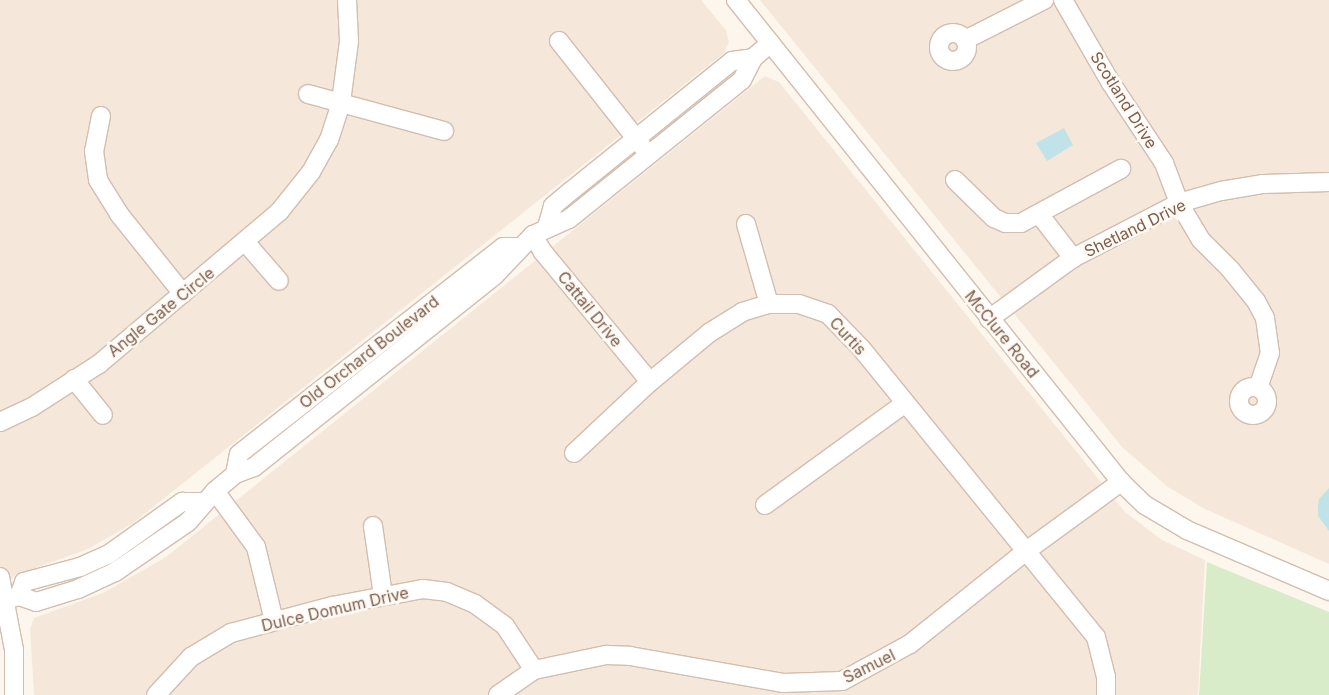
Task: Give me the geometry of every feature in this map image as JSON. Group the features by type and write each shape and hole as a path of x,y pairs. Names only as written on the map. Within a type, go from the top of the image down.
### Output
{"street":[{"name":"Angle Gate Circle","path":"0,422 32,407 99,364 246,243 280,212 311,172 329,140 341,102 349,41 347,0"},
{"name":"McClure Road","path":"736,0 1121,482 1145,505 1187,530 1329,591"},
{"path":"965,40 1044,0"},
{"name":"Scotland Drive","path":"1063,0 1111,84 1164,163 1179,203 1201,240 1256,300 1265,318 1270,353 1258,387"},
{"path":"559,40 649,154"},
{"name":"Old Orchard Boulevard","path":"12,598 36,602 78,589 115,572 188,522 209,496 235,474 254,467 494,276 518,247 540,231 569,219 742,80 753,58 771,43"},
{"name":"Old Orchard Boulevard","path":"540,231 553,206 636,138 732,61 753,58"},
{"path":"308,94 444,132"},
{"path":"101,116 94,151 98,180 119,214 184,294"},
{"path":"955,180 994,218 1005,224 1021,223 1122,169"},
{"name":"Shetland Drive","path":"989,319 1073,258 1179,203 1264,184 1329,182"},
{"path":"1039,214 1073,258"},
{"path":"746,224 769,304"},
{"name":"Cattail Drive","path":"540,231 543,252 650,382"},
{"path":"246,243 279,280"},
{"name":"Curtis","path":"574,453 650,382 709,333 742,312 769,304 799,304 828,314 861,348 904,404 1096,637 1106,678 1106,695"},
{"path":"74,379 103,415"},
{"path":"765,505 904,404"},
{"name":"Samuel","path":"534,670 606,654 630,656 783,683 842,681 910,644 1025,552 1121,482"},
{"path":"209,496 256,547 274,621"},
{"path":"373,526 383,595"},
{"path":"0,577 12,598 7,651 14,695"},
{"name":"Dulce Domum Drive","path":"156,695 191,657 231,634 274,621 383,595 423,589 447,592 475,604 505,626 534,670"},
{"path":"498,695 534,670"}],"shaded area":[{"path":"0,0 701,0 726,30 729,42 724,53 133,523 88,549 16,575 0,588"},
{"path":"760,0 1329,0 1329,564 1205,509 1168,487 1122,447"},
{"path":"765,76 779,82 1125,512 1162,540 1205,560 1198,695 34,695 30,629 34,618 103,593 166,557"}],"green space":[{"path":"1207,562 1329,612 1329,695 1199,695"}],"water":[{"path":"1064,128 1073,145 1047,161 1036,143"},
{"path":"1329,488 1329,531 1318,516 1318,506 1319,499"}]}
